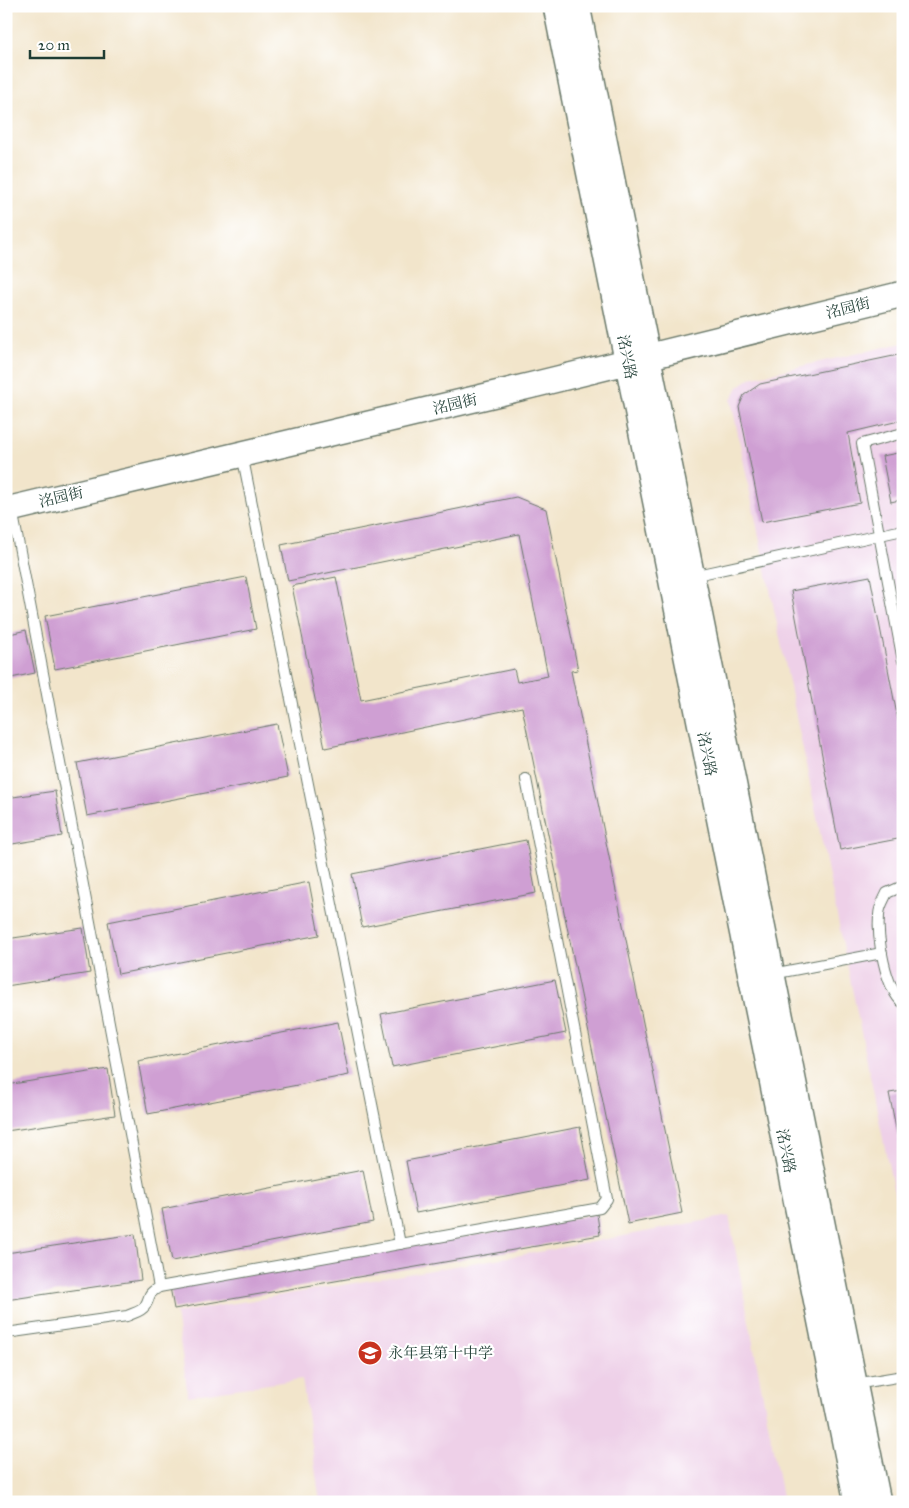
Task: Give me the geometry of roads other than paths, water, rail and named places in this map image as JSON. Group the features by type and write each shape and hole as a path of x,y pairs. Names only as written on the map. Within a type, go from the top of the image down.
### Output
{"street":[{"name":"洺兴路","path":"556,6 638,360 692,576 878,1502"},
{"name":"洺兴路","path":"578,6 638,360 857,1502"},
{"name":"洺园街","path":"9,509 638,360 903,294"}],"lane":[{"path":"903,433 862,444 903,661"},
{"path":"242,454 400,1244"},
{"path":"9,509 159,1287"},
{"path":"692,576 903,530"},
{"path":"6,1334 127,1316 145,1306 149,1293 159,1287 600,1208 606,1199 526,779"},
{"path":"903,886 887,893 879,912 882,953 892,990 903,1003"},
{"path":"772,974 882,953"},
{"path":"854,1384 903,1376"}],"place":[{"name":"永年县第十中学","path":"370,1353"}]}
